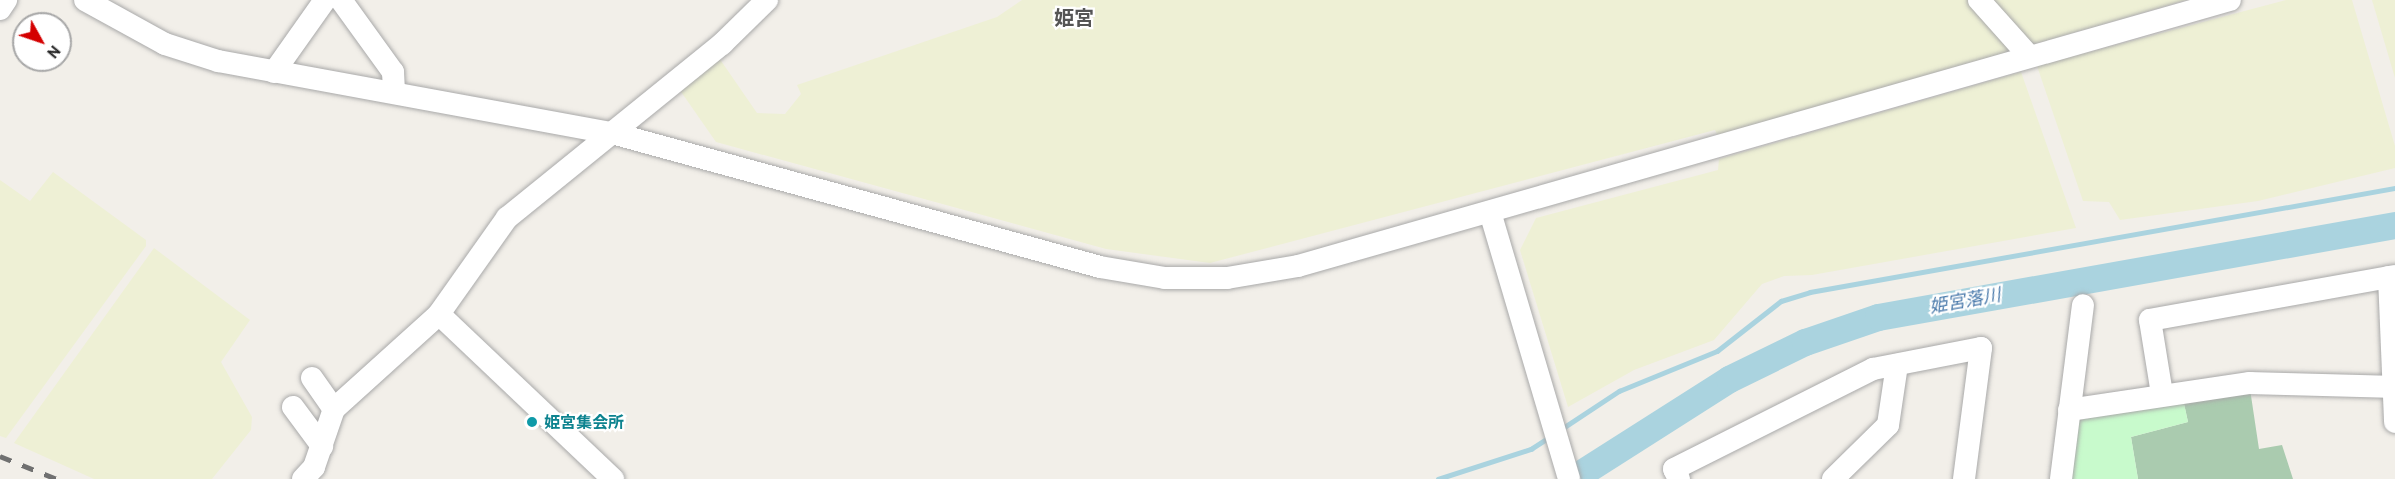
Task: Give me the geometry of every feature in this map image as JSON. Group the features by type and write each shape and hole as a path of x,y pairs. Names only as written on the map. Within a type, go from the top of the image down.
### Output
{"street":[{"path":"0,9 6,0"},
{"path":"85,0 165,44 274,72 394,89 612,133 1089,264 1165,278 1227,278 1289,268 2230,0"},
{"path":"274,72 325,0"},
{"path":"341,0 393,72 394,89"},
{"path":"314,475 334,409 440,314 507,218 612,133 767,0"},
{"path":"1980,0 2029,56"},
{"path":"1490,212 1559,457 1569,479"},
{"path":"2162,394 2150,320 2392,276 2395,422"},
{"path":"2061,479 2083,305"},
{"path":"440,314 613,479"},
{"path":"1679,479 1674,469 1873,369 1982,348 1964,479"},
{"path":"1833,479 1888,425 1897,365"},
{"path":"312,378 334,409"},
{"path":"2069,410 2162,394 2250,383 2394,387"},
{"path":"293,407 322,446"}],"green space":[{"path":"1022,0 2186,0 1718,136 1715,130 1210,263 1106,249 716,142 677,86 717,55 757,113 785,114 801,94 797,85 997,17"},
{"path":"2286,0 2352,0 2395,146 2395,168 2258,201 2120,220 2109,202 2083,201 2037,66"},
{"path":"2372,0 2395,0 2395,78"},
{"path":"2021,72 2076,228 1812,275 1784,276 1762,284 1714,340 1634,370 1568,407 1520,250 1536,218 1718,170 1719,159"},
{"path":"53,172 146,240 146,246 6,438 0,436 0,180 30,201"},
{"path":"154,248 250,320 221,362 252,417 251,430 212,479 94,479 14,443"},
{"path":"2250,389 2259,449 2282,445 2293,479 2138,479 2131,437 2188,422 2183,399"},
{"path":"2183,399 2188,422 2131,437 2138,479 2070,479 2075,421"}],"waterway":[{"path":"1560,430 1619,391 1717,351 1781,301 1810,292 2395,188"},
{"name":"姫宮落川","path":"1572,479 1729,379 1805,342 1878,317 2395,225"},
{"path":"1438,479 1531,449 1551,436"}],"railway":[{"path":"0,456 57,479"}],"place":[{"name":"姫宮集会所","path":"532,422"}],"district":[{"name":"姫宮","path":"1074,18"}]}
